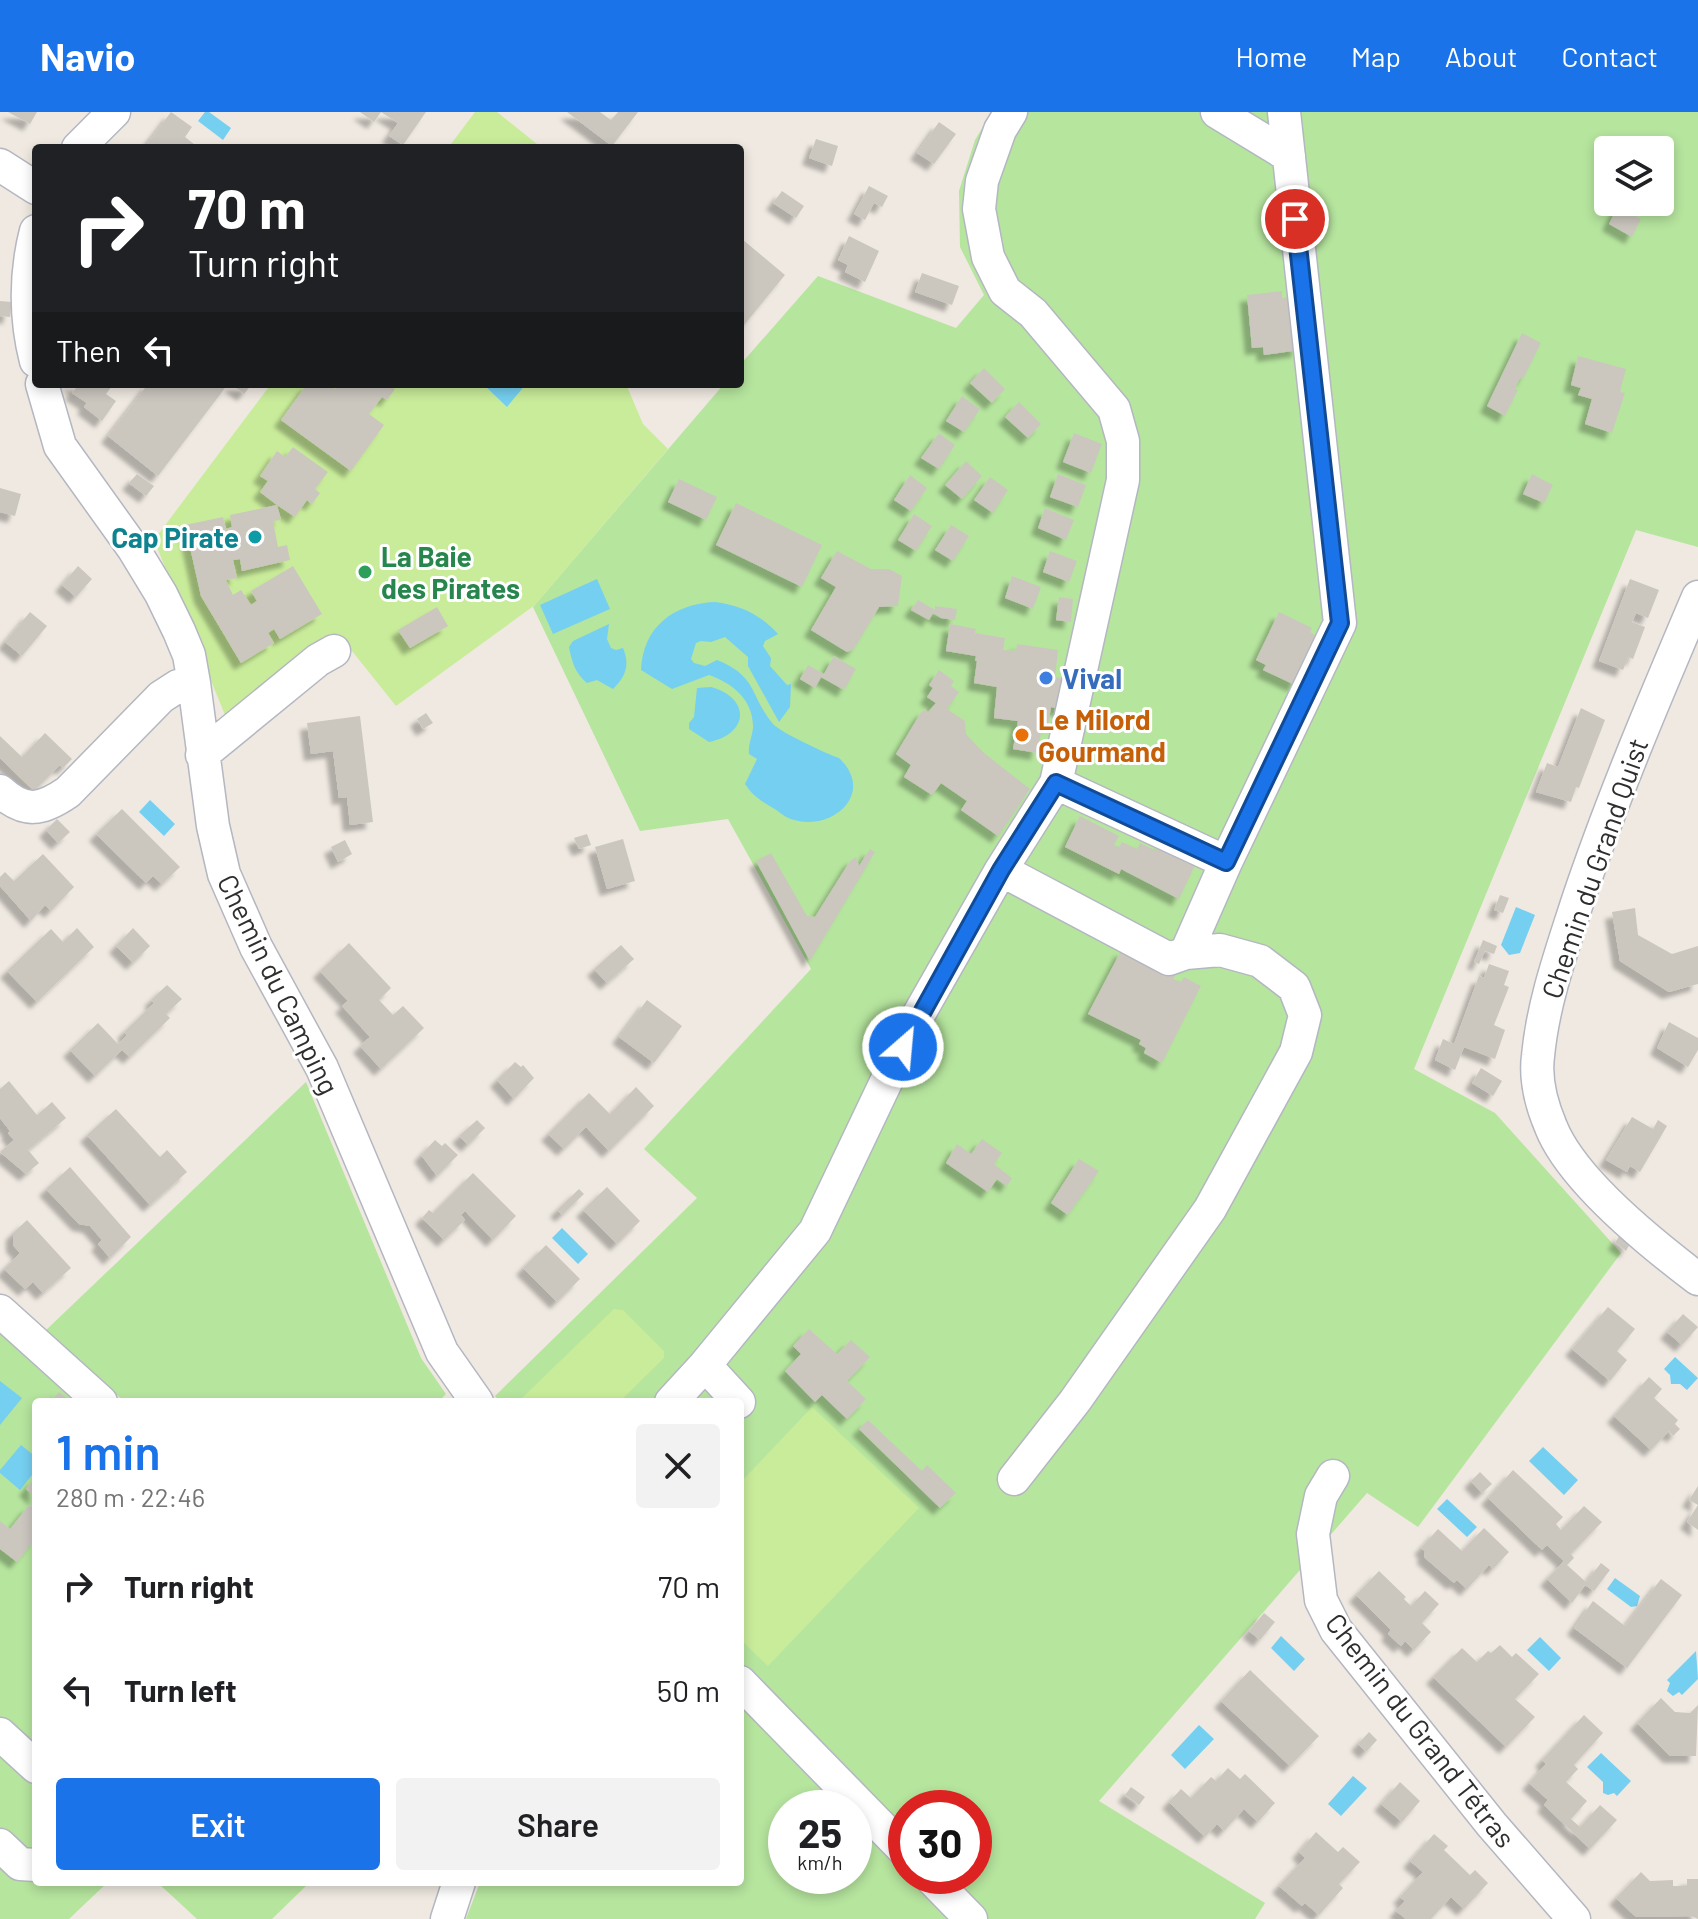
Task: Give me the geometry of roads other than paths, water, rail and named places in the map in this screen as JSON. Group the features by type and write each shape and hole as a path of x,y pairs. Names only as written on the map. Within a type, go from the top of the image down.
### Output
{"street":[{"path":"82,144 114,112"},
{"path":"675,1398 815,1231 915,1021 1001,870 1056,783 1123,480 1123,441 1114,409 1033,313 1005,291 988,257 979,209 982,181 1000,130 1011,112"},
{"path":"1217,112 1289,156"},
{"path":"1186,953 1340,623 1284,112"},
{"path":"0,165 32,185"},
{"path":"32,261 27,299 32,346"},
{"name":"Chemin du Camping","path":"43,388 60,446 133,548 161,594 189,655 202,755 224,874 271,976 322,1068 442,1352 474,1398"},
{"name":"Chemin du Grand Quist","path":"1698,597 1647,716 1594,854 1549,990 1537,1059 1539,1087 1557,1141 1622,1217 1698,1279"},
{"path":"202,755 318,660 334,651"},
{"path":"0,791 10,800 29,808 50,804 68,792 161,697 178,686 194,683"},
{"path":"1056,783 1226,862"},
{"path":"1001,870 1169,959 1186,953 1220,950 1260,961 1294,987 1305,1015 1296,1052 1210,1209 1075,1401 1014,1479"},
{"path":"0,1311 97,1398"},
{"path":"705,1365 736,1398"},
{"name":"Chemin du Grand Tétras","path":"1333,1476 1321,1496 1313,1534 1321,1600 1336,1630 1492,1825 1574,1919"},
{"path":"744,1686 888,1834"},
{"path":"0,1734 32,1763"},
{"path":"0,1845 20,1864 32,1865"},
{"path":"447,1919 458,1886"},
{"path":"947,1894 971,1919"}],"water":[{"path":"205,112 231,128 223,140 198,121"},
{"path":"487,388 523,388 507,407"},
{"path":"597,579 610,609 553,634 540,605"},
{"path":"715,602 750,612 778,634 765,641 763,646 771,658 770,666 787,685 791,684 790,707 779,722 748,666 748,657 725,637 696,643 691,659 705,666 717,660 730,666 747,680 777,728 839,758 849,771 853,784 845,806 835,814 809,822 791,819 748,788 745,784 757,759 749,754 752,718 746,701 734,688 709,675 672,689 641,670 648,642 663,621 686,607"},
{"path":"609,624 607,639 611,648 623,648 626,659 624,675 613,689 597,680 587,683 575,667 569,647 573,641"},
{"path":"711,687 733,699 740,716 732,732 709,742 689,729 689,723 694,717 697,688"},
{"path":"150,800 175,824 164,836 139,812"},
{"path":"1516,907 1535,915 1520,953 1509,955 1501,945"},
{"path":"562,1228 588,1254 578,1264 552,1238"},
{"path":"1675,1357 1698,1378 1687,1390 1680,1384 1671,1384 1670,1375 1664,1369"},
{"path":"0,1381 22,1398 0,1425"},
{"path":"21,1445 32,1454 32,1475 20,1490 0,1470"},
{"path":"1543,1447 1578,1480 1564,1495 1529,1461"},
{"path":"1447,1499 1477,1527 1467,1537 1437,1509"},
{"path":"1615,1578 1640,1596 1637,1606 1631,1607 1607,1589"},
{"path":"1281,1636 1305,1659 1294,1671 1271,1648"},
{"path":"1540,1637 1561,1658 1549,1671 1527,1650"},
{"path":"1696,1651 1698,1679 1682,1695 1679,1692 1673,1696 1667,1691 1670,1683 1667,1680"},
{"path":"1199,1725 1214,1739 1185,1769 1171,1755"},
{"path":"1601,1753 1631,1781 1617,1796 1603,1793 1603,1782 1587,1767"},
{"path":"1353,1776 1367,1788 1341,1816 1328,1804"}],"place":[{"name":"Cap Pirate","path":"255,537"},
{"name":"La Baie des Pirates","path":"365,572"},
{"name":"Vival","path":"1046,678"},
{"name":"Le Milord Gourmand","path":"1022,735"}]}
